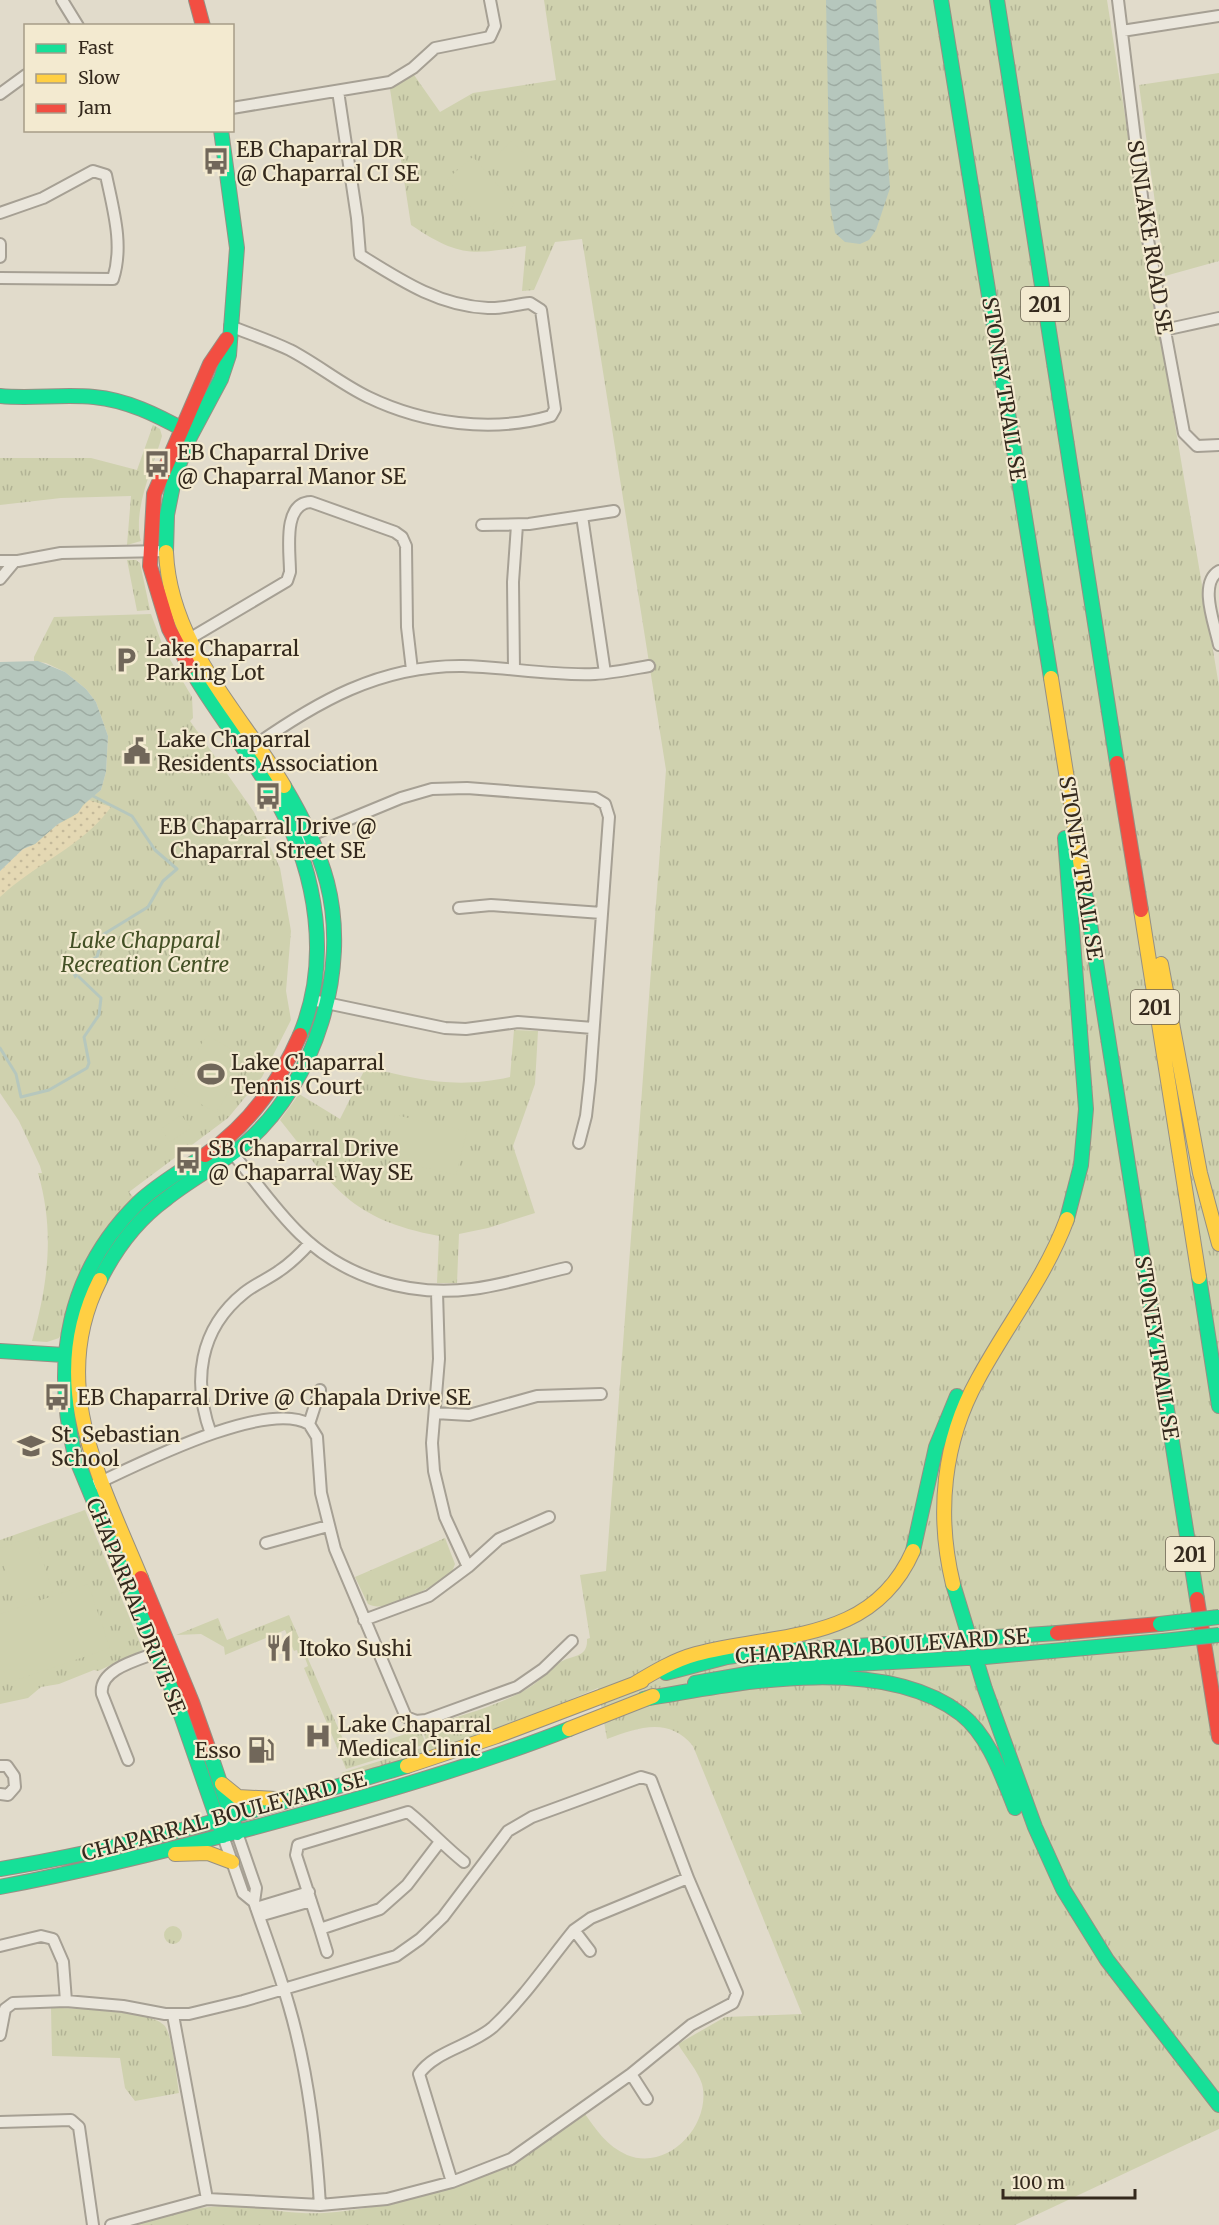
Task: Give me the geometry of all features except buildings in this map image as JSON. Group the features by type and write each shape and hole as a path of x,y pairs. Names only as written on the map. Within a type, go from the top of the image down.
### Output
{"main road":[{"path":"196,0 202,24"},
{"path":"932,0 953,80"},
{"name":"STONEY TRAIL SE","path":"940,0 1052,681 1219,1737"},
{"name":"201","path":"997,0 1219,1406"},
{"name":"CHAPARRAL DRIVE SE","path":"182,643 165,551 170,494 191,435 225,369 230,353 229,333 237,248 221,132"},
{"name":"CHAPARRAL DRIVE SE","path":"223,1836 192,1743 157,1653 87,1488 71,1443 62,1386 64,1355 78,1293 109,1236 144,1197 223,1142 252,1114 276,1082 296,1045 312,1000 318,949 317,915 310,876 298,840 251,748 182,643 158,600 150,551 156,489 165,458 202,386 217,349 229,333"},
{"path":"0,396 81,396 115,401 147,411 191,435"},
{"path":"1092,607 1200,1173 1219,1244"},
{"path":"1052,681 1087,1111 1086,1144 1078,1185 1054,1253 969,1394 949,1455 944,1499 946,1540 954,1583 975,1658 1025,1801 1050,1863 1075,1910 1111,1965"},
{"name":"CHAPARRAL DRIVE SE","path":"237,1833 221,1783 170,1647 89,1451 80,1415 78,1356 91,1300 101,1277 122,1244 155,1208 233,1153 262,1126 290,1089 309,1052 326,1002 332,967 332,921 325,874 312,835 292,796 251,748"},
{"path":"634,1684 666,1665 695,1654 836,1626 860,1615 887,1593 904,1570 912,1552 936,1449 953,1402 975,1363 1054,1253"},
{"path":"0,1351 64,1355"},
{"name":"CHAPARRAL BOULEVARD SE","path":"0,1869 50,1862 295,1799 496,1736 634,1684 693,1665 765,1652 970,1640 1219,1617"},
{"name":"CHAPARRAL BOULEVARD SE","path":"0,1887 64,1875 237,1833 448,1772 644,1699 703,1681 757,1670 975,1658 1219,1635"},
{"path":"644,1699 752,1683 833,1681 897,1685 924,1692 945,1702 970,1723 987,1746 1049,1880 1085,1935 1111,1965 1219,2105"},
{"path":"221,1783 238,1797 295,1799"},
{"path":"146,1855 208,1853 232,1862"}],"street":[{"path":"62,0 77,24"},
{"path":"234,108 390,82 413,68 435,48 490,37 495,26 490,0"},
{"name":"SUNLAKE ROAD SE","path":"1118,0 1146,229 1184,433 1197,446 1219,445"},
{"path":"1122,31 1219,16"},
{"path":"0,94 24,76"},
{"path":"229,333 289,350 370,398 420,416 461,423 522,424 551,416 555,409 541,310 530,303 489,308 444,301 414,289 360,255 357,218 338,90"},
{"path":"0,213 43,198 93,171 106,175 116,221 118,263 112,279 0,278"},
{"path":"0,244 0,257"},
{"path":"1164,330 1219,318"},
{"path":"182,643 287,581 290,572 292,515 299,506 311,502 395,532 404,540 407,555 407,627 412,670"},
{"path":"482,525 517,525 614,511"},
{"path":"582,516 605,674"},
{"path":"514,669 513,582 517,525"},
{"path":"0,561 15,561 61,553 165,551"},
{"path":"0,579 15,561"},
{"path":"1219,571 1213,575 1208,586 1219,645"},
{"path":"251,748 307,710 342,691 374,678 412,670 463,666 605,674 650,666"},
{"path":"298,840 401,798 432,789 467,788 595,798 606,804 609,817 586,1116 579,1143"},
{"path":"459,908 491,905 602,914"},
{"path":"312,1000 445,1028 473,1028 512,1022 593,1028"},
{"path":"223,1142 285,1218 310,1243 338,1263 374,1280 401,1287 437,1292 484,1287 566,1268"},
{"path":"211,1434 202,1401 200,1378 203,1356 214,1328 244,1293 286,1266 310,1243"},
{"path":"437,1292 439,1352 433,1456 445,1517 468,1567"},
{"path":"64,1355 78,1356"},
{"path":"309,1424 320,1390"},
{"path":"435,1413 469,1414 537,1396 601,1394"},
{"path":"87,1488 211,1434 258,1421 288,1419 309,1424 317,1437 319,1481 328,1526 402,1710 413,1721 426,1720 517,1687 543,1669 572,1641"},
{"path":"364,1620 429,1596 468,1567 499,1539 549,1517"},
{"path":"266,1543 328,1526"},
{"path":"128,1760 102,1694 102,1683 110,1673 170,1647"},
{"path":"0,1766 8,1766 14,1776 15,1787 8,1795 0,1794"},
{"path":"0,2035 5,2009 13,2003 66,2001 123,2006 173,2015 195,2013 396,1956 420,1939 443,1917 508,1832 532,1816 641,1778 651,1780 688,1878 737,1993 733,2004 691,2025 631,2074 511,2159 452,2182 387,2199 320,2205 207,2199 111,2225"},
{"path":"327,1952 296,1855 298,1845 408,1812 427,1827 439,1843 464,1862"},
{"path":"237,1833 256,1888 256,1909 284,1989 300,2048 311,2111 320,2205"},
{"path":"223,1836 243,1893 256,1909"},
{"path":"320,1929 380,1909 406,1885 439,1843"},
{"path":"452,2182 419,2074 426,2064 458,2049 492,2027 574,1930 591,1918 688,1878"},
{"path":"256,1909 310,1897"},
{"path":"574,1930 590,1951"},
{"path":"0,1946 41,1936 53,1939 62,1956 66,2001"},
{"path":"173,2015 207,2199"},
{"path":"631,2074 646,2099"},
{"path":"0,2122 71,2120 79,2127 93,2225"}],"green space":[{"path":"544,0 1107,0 1150,276 1219,686 1219,2129 1015,2225 125,2225 206,2207 233,2206 324,2213 395,2203 428,2194 493,2169 525,2153 585,2114 603,2137 620,2151 643,2158 658,2157 672,2151 694,2129 703,2099 700,2079 678,2044 725,2017 802,2014 693,1746 673,1731 652,1727 641,1728 607,1739 598,1688 505,1727 353,1776 341,1773 428,1746 422,1728 518,1694 559,1663 582,1653 587,1645 587,1639 590,1638 580,1575 606,1571 666,770 582,239 555,242 534,290 522,291 526,246 492,251 466,251 441,243 411,225 390,89 414,75 440,112 473,93 556,80"},
{"path":"1219,73 1219,261 1165,276 1139,85"},
{"path":"511,141 528,157 514,171 498,155"},
{"path":"473,157 515,205 489,228 447,179"},
{"path":"153,425 160,429 162,436 145,488 139,516 141,541 127,545 131,496 61,498 0,505 0,458 91,458 137,470"},
{"path":"127,560 136,560 140,563 150,610 137,611"},
{"name":"Lake Chapparal Recreation Centre","path":"151,614 164,649 192,697 193,718 190,721 254,812 280,868 291,931 286,991 291,1020 262,1077 228,1118 129,1192 135,1199 128,1206 59,1338 47,1342 32,1341 42,1299 48,1237 38,1173 42,1173 40,1166 19,1121 0,1093 0,871 101,790 106,772 108,736 96,702 86,689 65,672 46,663 34,661 34,657 54,617"},
{"path":"514,1030 538,1031 535,1084 513,1146 535,1213 488,1228 459,1234 457,1283 437,1283 439,1236 384,1220 346,1197 330,1182 280,1120 299,1094 340,1119 366,1067 403,1076 455,1083 490,1081 510,1077"},
{"name":"Lake Chaparral Tennis Court","path":"207,1035 248,1059 216,1113 174,1088"},
{"path":"181,1115 191,1128 170,1142 161,1129"},
{"path":"395,1115 467,1131 456,1175 384,1158"},
{"path":"85,1510 143,1650 98,1671 94,1670 59,1684 41,1687 28,1698 0,1704 0,1540"},
{"path":"34,1536 53,1591 16,1603 0,1555 0,1548"},
{"path":"445,1538 455,1564 452,1572 423,1591 398,1602 376,1606 368,1604 355,1577"},
{"path":"88,1584 110,1648 8,1683 0,1661 0,1614"},
{"path":"289,1615 349,1753 420,1729 426,1744 346,1769 304,1668 308,1666 303,1653 298,1654 297,1650 294,1651 285,1630 225,1655 224,1647 201,1634 176,1635 218,1618 227,1640"},
{"path":"169,1926 177,1926 182,1931 180,1942 169,1944 164,1939 164,1931"},
{"path":"51,2008 128,2013 156,2020 164,2025 172,2046 179,2093 135,2101 125,2088 120,2058 52,2056"}],"sand":[{"path":"89,800 111,807 87,833 28,874 0,897 0,871 23,849 35,844 58,824 72,817"}],"water":[{"path":"826,0 876,0 890,188 876,230 869,240 860,244 845,242 835,233 830,204"},
{"path":"38,661 65,672 86,689 96,702 108,736 106,772 101,790 83,805 78,813 58,824 35,844 23,849 0,871 0,662"},
{"path":"69,961 73,962 81,972 75,979 71,971 66,969 65,964"}],"waterway":[{"path":"77,968 97,957 104,934 148,907 163,881 177,869 155,850 132,816 93,796"},
{"path":"0,1048 16,1074 21,1097 49,1090 87,1068 89,1063 84,1037 99,1015 101,998 79,977"}],"traffic: fast":[{"path":"941,0 1051,678"},
{"path":"997,0 1117,763"},
{"path":"166,552 167,515 175,475 190,437 221,379 229,355 237,248 221,132"},
{"path":"0,396 82,396 118,401 142,409 186,431"},
{"path":"189,666 269,787 292,832 303,860 311,889 317,948 310,1007 300,1035"},
{"path":"100,1280 120,1246 155,1207 238,1149 272,1116 292,1087 309,1055 322,1022 330,987 334,951 333,916 327,882 319,857 284,786"},
{"path":"1065,838 1086,1109 1081,1165 1067,1219"},
{"path":"1084,886 1197,1599"},
{"path":"205,1155 162,1183 138,1203 114,1230 95,1259 81,1289 71,1320 66,1353 65,1387 68,1421 75,1456 173,1692 223,1836"},
{"path":"1199,1277 1219,1406"},
{"path":"0,1351 64,1355"},
{"path":"913,1551 936,1447 957,1396"},
{"path":"953,1584 985,1689 1035,1827 1063,1889 1107,1960 1219,2105"},
{"path":"1160,1624 1219,1617"},
{"path":"666,1673 727,1657 764,1652 1057,1633"},
{"path":"1163,1641 1219,1635"},
{"path":"695,1683 781,1668 985,1657 1163,1641"},
{"path":"644,1699 721,1686 807,1678 850,1678 891,1684 928,1695 961,1714 971,1723 994,1757 1015,1808"},
{"path":"0,1887 75,1872 330,1807 468,1765 569,1729"},
{"path":"210,1753 237,1833"},
{"path":"0,1869 154,1837 407,1766"}],"traffic: slow":[{"path":"166,552 170,585 193,647 284,786"},
{"path":"1051,678 1084,886"},
{"path":"1141,910 1199,1277"},
{"path":"1161,964 1200,1173 1219,1244"},
{"path":"953,1584 948,1558 944,1505 950,1453 957,1428 978,1379 1037,1281 1067,1219"},
{"path":"100,1280 85,1319 78,1357 79,1394 96,1469 141,1578"},
{"path":"634,1684 672,1663 696,1654 790,1636 848,1619 873,1603 895,1581 913,1551"},
{"path":"407,1766 497,1736 642,1681"},
{"path":"569,1729 653,1696"},
{"path":"222,1784 238,1797 276,1799"},
{"path":"175,1854 208,1853 232,1862"}],"traffic: jam":[{"path":"196,0 202,24"},
{"path":"189,666 169,629 150,566 154,494 210,364 227,339"},
{"path":"1117,763 1141,910"},
{"path":"205,1155 249,1117 261,1102 292,1053 300,1035"},
{"path":"141,1578 192,1702 210,1753"},
{"path":"1197,1599 1219,1737"},
{"path":"1057,1633 1160,1624"}],"place":[{"name":"EB Chaparral DR @ Chaparral CI SE","path":"216,161"},
{"name":"EB Chaparral Drive @ Chaparral Manor SE","path":"157,464"},
{"name":"Lake Chaparral Parking Lot","path":"126,660"},
{"name":"Lake Chaparral Residents Association","path":"137,751"},
{"name":"EB Chaparral Drive @ Chaparral Street SE","path":"268,796"},
{"name":"Lake Chaparral Tennis Court","path":"211,1074"},
{"name":"SB Chaparral Drive @ Chaparral Way SE","path":"188,1160"},
{"name":"EB Chaparral Drive @ Chapala Drive SE","path":"57,1397"},
{"name":"St. Sebastian School","path":"31,1446"},
{"name":"Itoko Sushi","path":"279,1648"},
{"name":"Lake Chaparral Medical Clinic","path":"318,1736"},
{"name":"Esso","path":"261,1750"}]}
